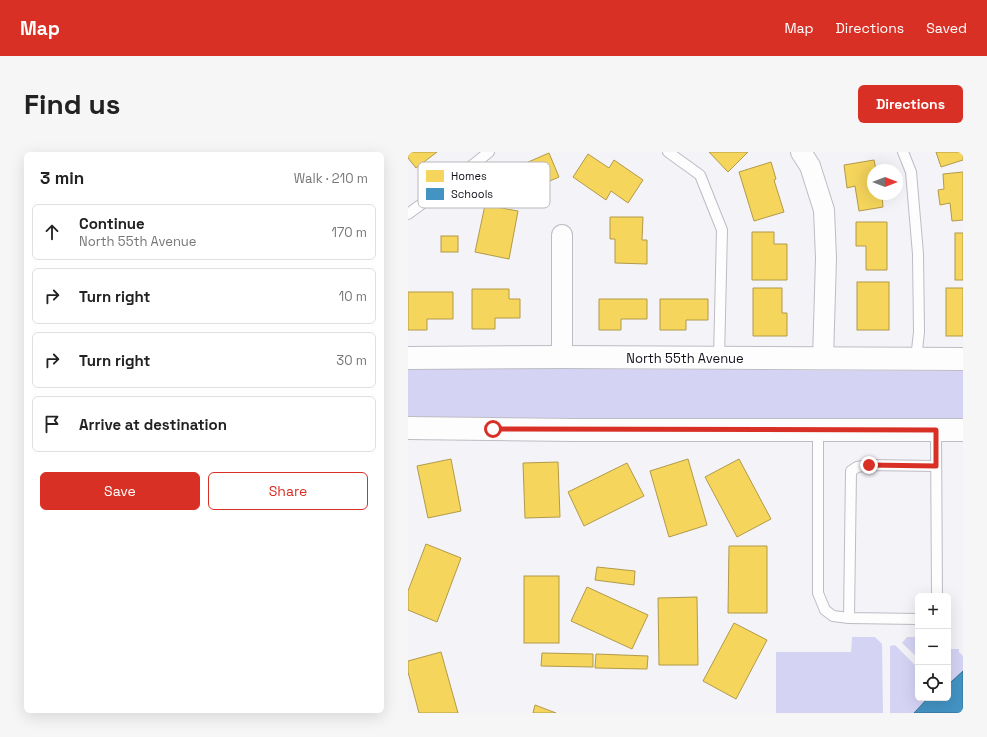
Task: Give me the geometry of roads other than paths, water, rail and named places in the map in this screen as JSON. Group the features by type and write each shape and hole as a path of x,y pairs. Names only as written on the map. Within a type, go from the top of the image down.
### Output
{"street":[{"path":"801,152 810,166 824,210 826,258 823,359"},
{"path":"562,235 562,357"},
{"name":"North 55th Avenue","path":"408,358 562,357 963,359"},
{"path":"408,428 575,430 963,430"}],"lane":[{"path":"476,162 489,152"},
{"path":"668,152 700,175 722,230 720,358"},
{"path":"903,152 911,172 918,254 919,332 916,359"},
{"path":"408,214 418,207"},
{"path":"818,430 818,593 825,610 833,616 849,618 915,620"},
{"path":"936,430 937,593"},
{"path":"849,618 851,471 857,466 869,465 936,466"}]}
